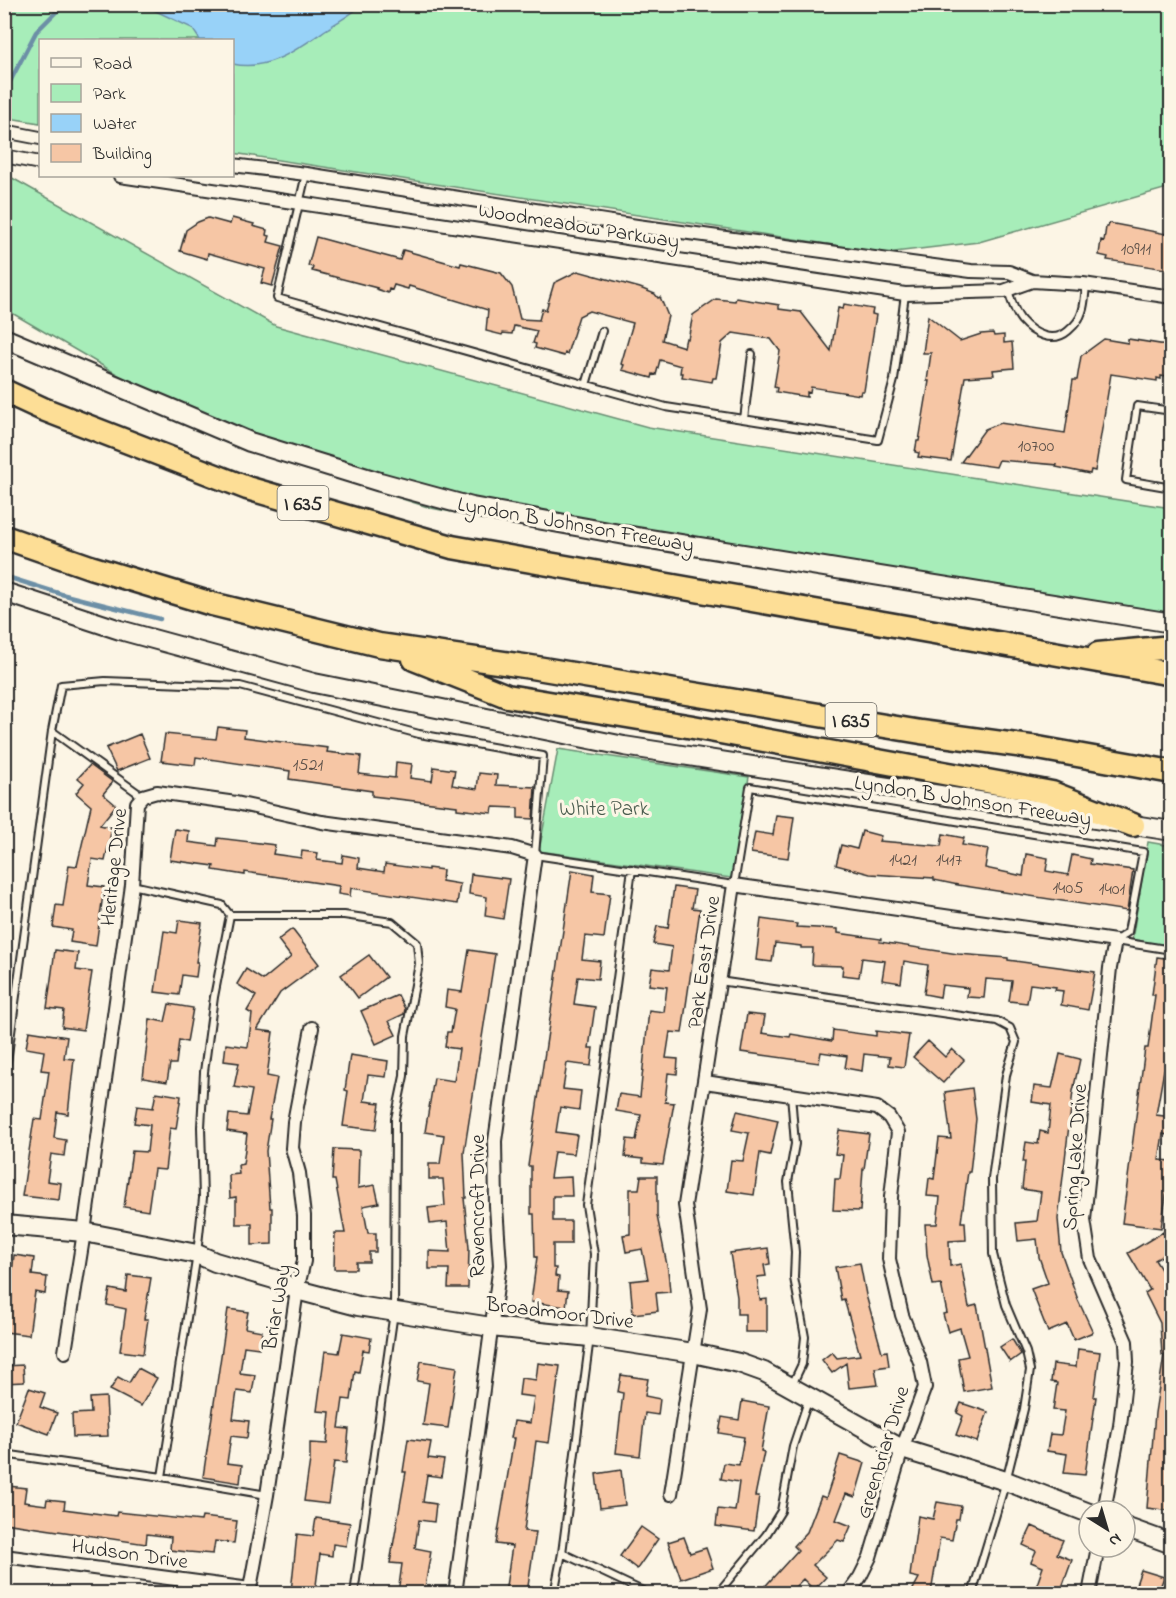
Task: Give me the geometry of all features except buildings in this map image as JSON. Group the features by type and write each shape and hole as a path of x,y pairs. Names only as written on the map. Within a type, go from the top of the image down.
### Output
{"highway":[{"name":"Lyndon B Johnson Freeway","path":"4,391 43,409 248,488 452,546 1172,674"},
{"name":"I 635","path":"4,537 90,567 212,604 379,645 531,667 921,732 1038,748 1172,772"},
{"path":"379,645 507,696 705,729 1052,793 1133,825"},
{"path":"1071,657 1172,646"}],"main road":[{"name":"Lyndon B Johnson Freeway","path":"4,338 250,442 380,482 472,507 625,535 1172,623"},
{"name":"Lyndon B Johnson Freeway","path":"4,592 120,630 303,680 624,747 1172,831"},
{"name":"Broadmoor Drive","path":"4,1225 84,1232 198,1254 215,1262 274,1279 297,1290 358,1306 491,1327 590,1336 739,1363 764,1372 902,1449 1006,1481 1077,1508"},
{"path":"1137,1532 1172,1545"}],"street":[{"path":"7,132 39,138"},
{"path":"4,156 39,163"},
{"name":"Woodmeadow Parkway","path":"234,165 306,174 637,226 971,271 1009,272 1032,281 1086,284 1172,297"},
{"name":"Woodmeadow Parkway","path":"127,177 904,294 984,293 1008,290 1032,281"},
{"name":"Heritage Drive","path":"65,1352 132,885 136,804 143,796 157,792 236,804 322,822 512,848 535,855"},
{"name":"Ravencroft Drive","path":"455,1593 500,1265 495,1141 535,855"},
{"name":"Park East Drive","path":"671,1494 700,1309 685,1205 734,885 1115,941"},
{"name":"Spring Lake Drive","path":"1106,1499 1120,1426 1127,1362 1126,1342 1090,1259 1084,1220 1110,968 1115,941"},
{"name":"Briar Way","path":"250,1591 267,1496 297,1290 304,1262 304,1215 292,1139 312,1028"},
{"name":"Greenbriar Drive","path":"705,1082 877,1108 889,1117 898,1132 891,1197 889,1259 902,1315 920,1362 925,1388 902,1449 870,1557 860,1577 848,1593"},
{"name":"Hudson Drive","path":"4,1556 250,1591"},
{"path":"1089,1593 1096,1559"}],"lane":[{"path":"306,174 277,298 666,407 878,440 894,380 904,294"},
{"path":"1008,290 1020,319 1033,330 1054,339 1060,337 1078,320 1082,312 1086,284"},
{"path":"586,385 603,331"},
{"path":"744,419 752,354"},
{"path":"1172,411 1137,406 1126,480 1172,488"},
{"path":"4,1084 52,731 61,685 105,681 240,686 419,734 543,756 535,855 734,885 750,787 1143,852 1128,932 1115,941"},
{"path":"52,731 143,796"},
{"path":"554,1593 562,1553 590,1336 594,1254 586,1205 632,869"},
{"path":"132,885 222,905 230,915 214,997 204,1072 201,1126 203,1198 198,1254 162,1477"},
{"path":"230,915 344,915 392,922 417,944 420,964 405,1036 404,1076 395,1119 394,1312 354,1593"},
{"path":"1115,941 1172,950"},
{"path":"720,981 997,1021 1010,1028 1016,1042 1006,1075 992,1179 993,1254 1001,1288 1026,1352 1030,1370 1024,1409 1006,1481 972,1593"},
{"path":"790,1094 795,1144 788,1182 795,1252 794,1278 805,1337 802,1364 790,1388"},
{"path":"717,1593 766,1535 781,1510 793,1446 810,1398"},
{"path":"4,1454 162,1477 267,1496"},
{"path":"562,1553 650,1593"}],"green space":[{"path":"4,5 1171,5 1171,187 979,242 886,253 234,153 234,39 39,39 39,123 5,115"},
{"path":"5,174 276,326 648,427 1171,508 1171,626 508,523 431,508 249,451 5,309"},
{"name":"White Park","path":"558,749 749,777 731,878 539,851"},
{"path":"1148,842 1171,846 1171,921 1166,945 1132,940"}],"water":[{"path":"143,5 361,5 283,57 259,65 234,64 234,39 199,39 192,28"}],"waterway":[{"path":"4,93 36,32 64,4"},
{"path":"4,576 61,594 160,619"}]}
